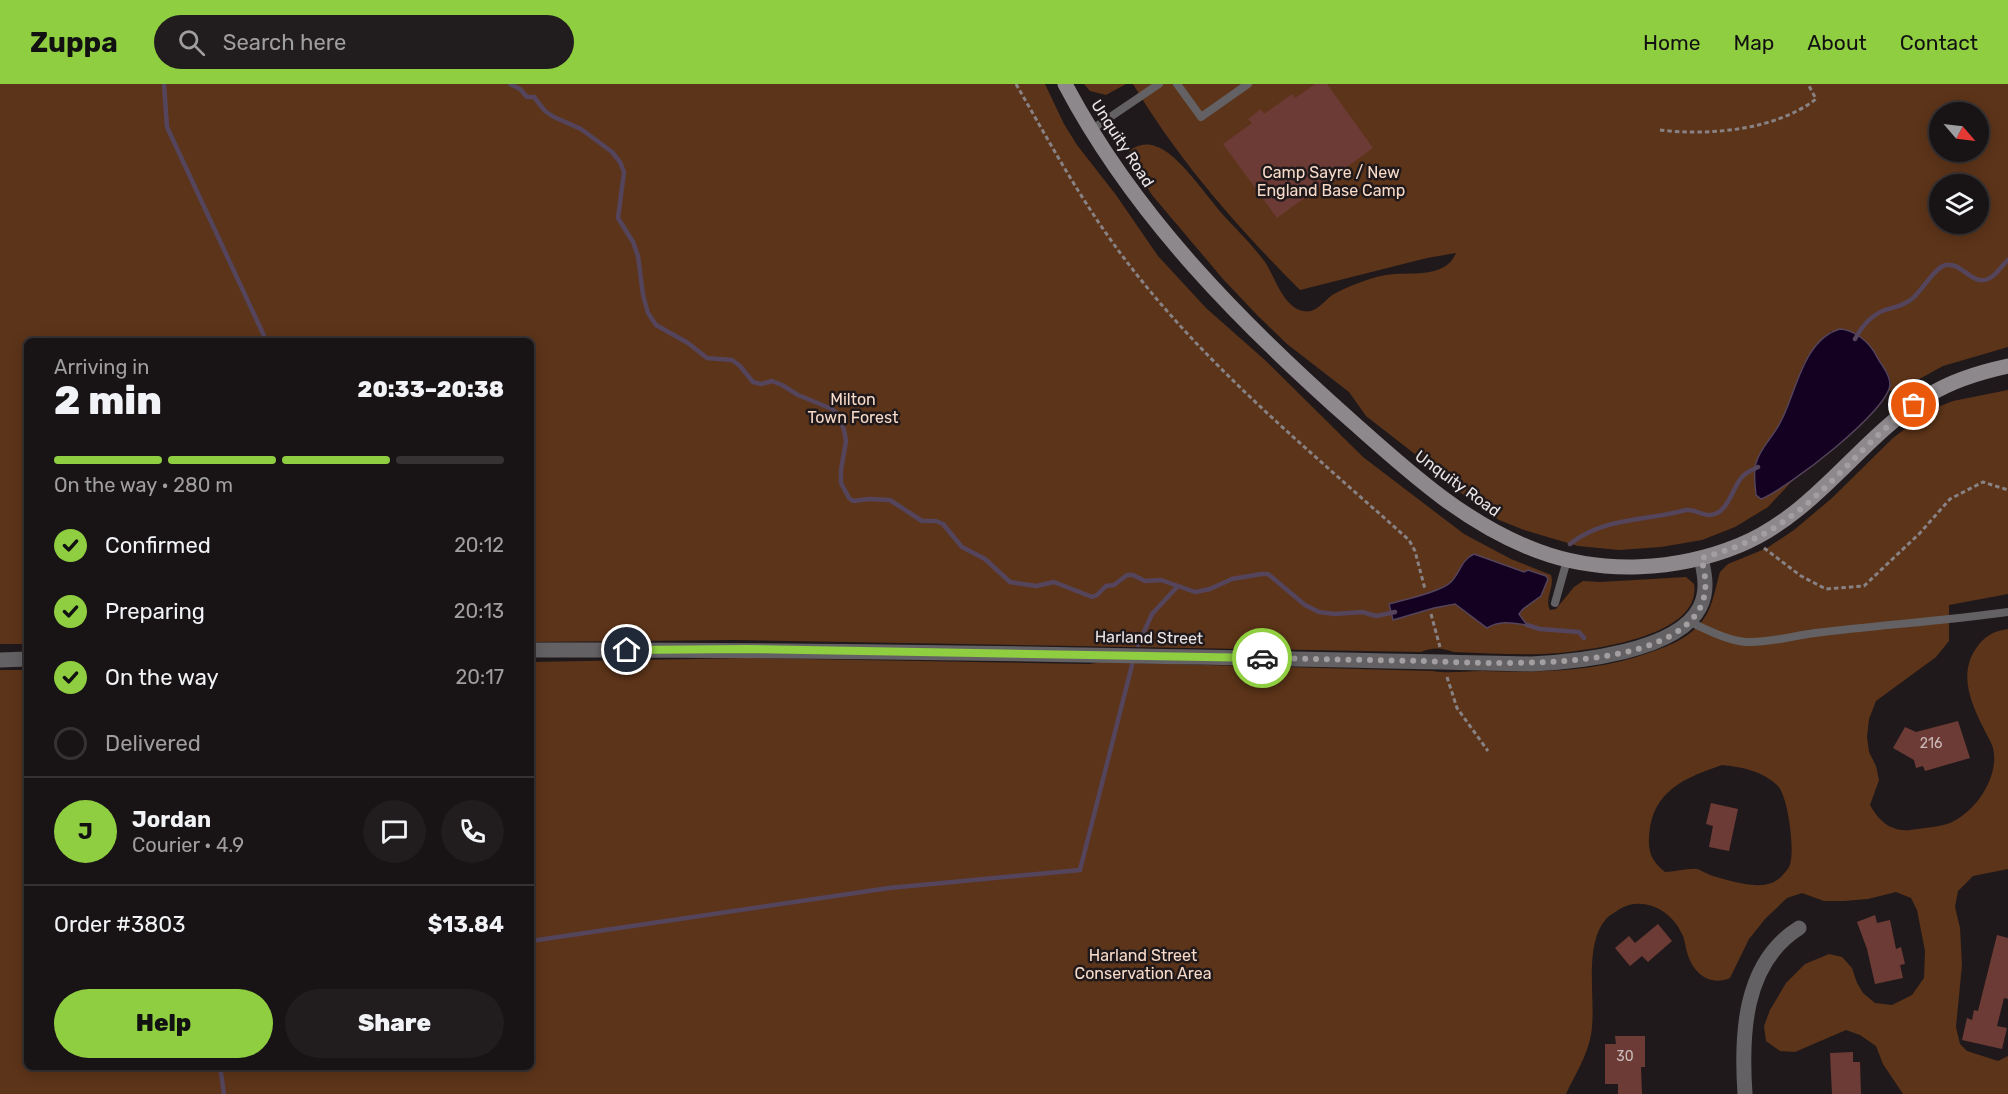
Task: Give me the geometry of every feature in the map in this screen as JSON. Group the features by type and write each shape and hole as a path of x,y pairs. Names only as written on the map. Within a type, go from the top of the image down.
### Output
{"main road":[{"name":"Unquity Road","path":"1065,84 1091,130 1134,193 1190,263 1258,334 1338,410 1417,477 1467,515 1513,541 1567,560 1631,566 1664,565 1701,558 1754,539 1776,527 1801,508 1877,436 1922,400 1963,378 2008,366"}],"street":[{"name":"Harland Street","path":"534,650 783,650 1530,664 1591,658 1647,645 1673,634 1690,622 1705,595 1706,578 1701,558"},
{"path":"0,660 24,659"},
{"path":"1745,1094 1743,1037 1751,996 1774,949 1799,928"}],"lane":[{"path":"1091,130 1159,84"},
{"path":"1177,84 1201,117 1248,84"},
{"path":"1555,603 1567,560"},
{"path":"1690,622 1729,639 1760,642 1814,633 2008,612"}],"path":[{"path":"1016,84 1079,192 1140,279 1201,348 1258,404 1409,540 1415,551 1425,589"},
{"path":"1660,129 1696,132 1753,126 1802,110 1816,99 1808,84"},
{"path":"1754,539 1776,559 1826,590 1864,586 1920,533 1950,499 1983,482 2008,490"},
{"path":"1431,614 1457,708 1488,751"}],"green space":[{"name":"Milton Town Forest","path":"0,84 1045,84 1077,145 1116,195 1158,256 1206,308 1266,361 1363,457 1464,534 1511,559 1551,575 1552,584 1548,602 1550,610 1556,609 1574,587 1583,581 1686,577 1694,584 1692,602 1681,616 1664,628 1620,643 1546,654 1454,652 1438,649 1421,652 734,640 534,642 534,338 24,338 24,644 0,644","holes":["1474,554 1524,572 1528,570 1546,576 1547,579 1541,596 1519,614 1526,625 1501,623 1486,628 1455,604 1393,620 1389,604 1421,597 1444,588 1450,584 1465,561"]},
{"path":"1084,84 1126,84 1106,95 1090,91"},
{"name":"Camp Sayre / New England Base Camp","path":"1133,84 2008,84 2008,347 1943,366 1903,388 1889,391 1891,382 1888,374 1874,352 1831,331 1804,363 1786,412 1777,430 1763,448 1754,469 1756,495 1761,499 1793,480 1768,507 1735,527 1702,540 1661,547 1619,550 1578,546 1499,520 1444,481 1429,465 1366,416 1349,392 1287,344 1223,279 1152,195 1132,164 1129,151 1141,145 1151,145 1164,150 1174,158 1265,262 1280,291 1290,304 1303,311 1312,310 1334,294 1373,278 1435,271 1451,262 1456,253 1427,258 1300,290 1210,192 1170,140"},
{"name":"Harland Street Conservation Area","path":"2008,390 2008,594 1949,605 1949,641 1936,657 1876,701 1869,719 1867,737 1869,752 1876,766 1879,780 1870,805 1886,824 1897,829 1910,830 1950,823 1969,811 1977,802 1989,781 1994,759 1992,745 1968,689 1968,669 1975,650 1985,638 2008,629 2008,869 1973,876 1958,891 1955,907 1960,928 1962,965 1956,1027 1960,1044 1967,1051 1998,1061 2008,1056 2008,1094 1903,1094 1883,1064 1876,1046 1860,1035 1846,1030 1795,1052 1780,1051 1766,1041 1764,1026 1770,1010 1786,983 1805,964 1829,954 1842,957 1852,968 1863,993 1875,1003 1892,1005 1912,995 1924,978 1925,951 1917,910 1911,898 1896,892 1868,899 1844,901 1824,901 1802,893 1787,898 1765,919 1749,939 1730,978 1715,981 1702,976 1693,966 1677,925 1663,911 1645,904 1627,906 1618,910 1607,918 1599,929 1595,943 1591,1035 1584,1058 1566,1094 0,1094 0,670 24,670 24,1070 534,1070 534,662 745,658 1090,664 1101,662 1451,672 1526,672 1591,667 1633,658 1672,644 1688,635 1707,614 1720,572 1728,564 1767,548 1794,530 1832,498 1893,438 1930,410 1953,401","holes":["1722,765 1745,769 1766,777 1782,792 1788,813 1792,850 1789,867 1784,874 1770,883 1753,885 1725,880 1697,869 1665,872 1654,860 1649,847 1651,821 1663,797 1683,781"]}],"shaded area":[{"path":"1840,329 1856,334 1873,350 1890,380 1886,396 1874,412 1835,448 1792,480 1761,499 1756,495 1755,483 1758,458 1786,411 1809,355 1827,335"},
{"path":"1474,554 1524,572 1528,570 1546,576 1548,579 1541,596 1519,614 1527,625 1502,623 1487,628 1455,604 1393,620 1389,604 1446,586 1463,563"}],"building":[{"path":"1315,84 1327,84 1373,148 1277,218 1223,144 1252,123 1248,119 1261,109 1264,114 1292,94 1295,98"},
{"path":"1958,721 1970,758 1925,771 1923,766 1916,768 1914,760 1893,748 1905,727 1916,732"},
{"path":"1711,803 1738,809 1729,851 1709,847 1713,826 1706,824"},
{"path":"1875,915 1877,923 1890,920 1896,949 1901,947 1905,964 1900,965 1903,978 1875,984 1867,949 1857,922"},
{"path":"1658,924 1672,941 1648,962 1642,956 1630,966 1615,948 1629,936 1635,943"},
{"path":"1997,935 2008,938 2008,999 2004,998 1997,1026 2007,1028 2002,1049 1962,1040 1967,1018 1972,1020 1974,1010 1978,1011"},
{"path":"1615,1036 1645,1036 1645,1067 1641,1067 1642,1094 1618,1094 1618,1084 1605,1084 1605,1044 1616,1044"},
{"path":"1853,1052 1853,1062 1860,1062 1861,1094 1832,1094 1830,1053"}],"waterway":[{"path":"164,84 167,127 265,338"},
{"path":"510,84 520,89 527,97 534,97 545,111 554,117 581,129 612,152 620,162 624,172 618,218 633,242 638,256 643,295 648,313 656,325 688,343 707,358 732,360 753,382 761,384 772,381 832,409 839,415 846,441 841,483 853,501 890,500 922,521 936,521 943,524 962,547 985,559 1010,582 1036,586 1054,582 1092,597 1106,586 1114,585 1127,575 1133,575 1145,581 1161,580 1195,592 1210,589 1232,579 1268,574 1305,605 1319,612 1335,614 1362,612 1376,616 1395,612"},
{"path":"1855,339 1871,318 1911,300 1942,266 1952,265 1982,280 1994,275 2008,260"},
{"path":"1570,544 1583,535 1611,524 1686,510 1706,515 1715,514 1725,506 1742,477 1758,467"},
{"path":"1138,645 1152,614 1177,587"},
{"path":"1527,625 1540,629 1579,632 1584,638"},
{"path":"534,941 889,888 1080,870 1132,665"},
{"path":"221,1070 224,1094"}],"way so far":[{"path":"1262,658 1530,664 1598,657 1647,645 1673,634 1695,616 1705,595 1705,572 1701,558 1740,545 1783,522 1812,500 1877,436 1914,405"}],"route":[{"path":"627,650 747,649 1262,658"}]}
